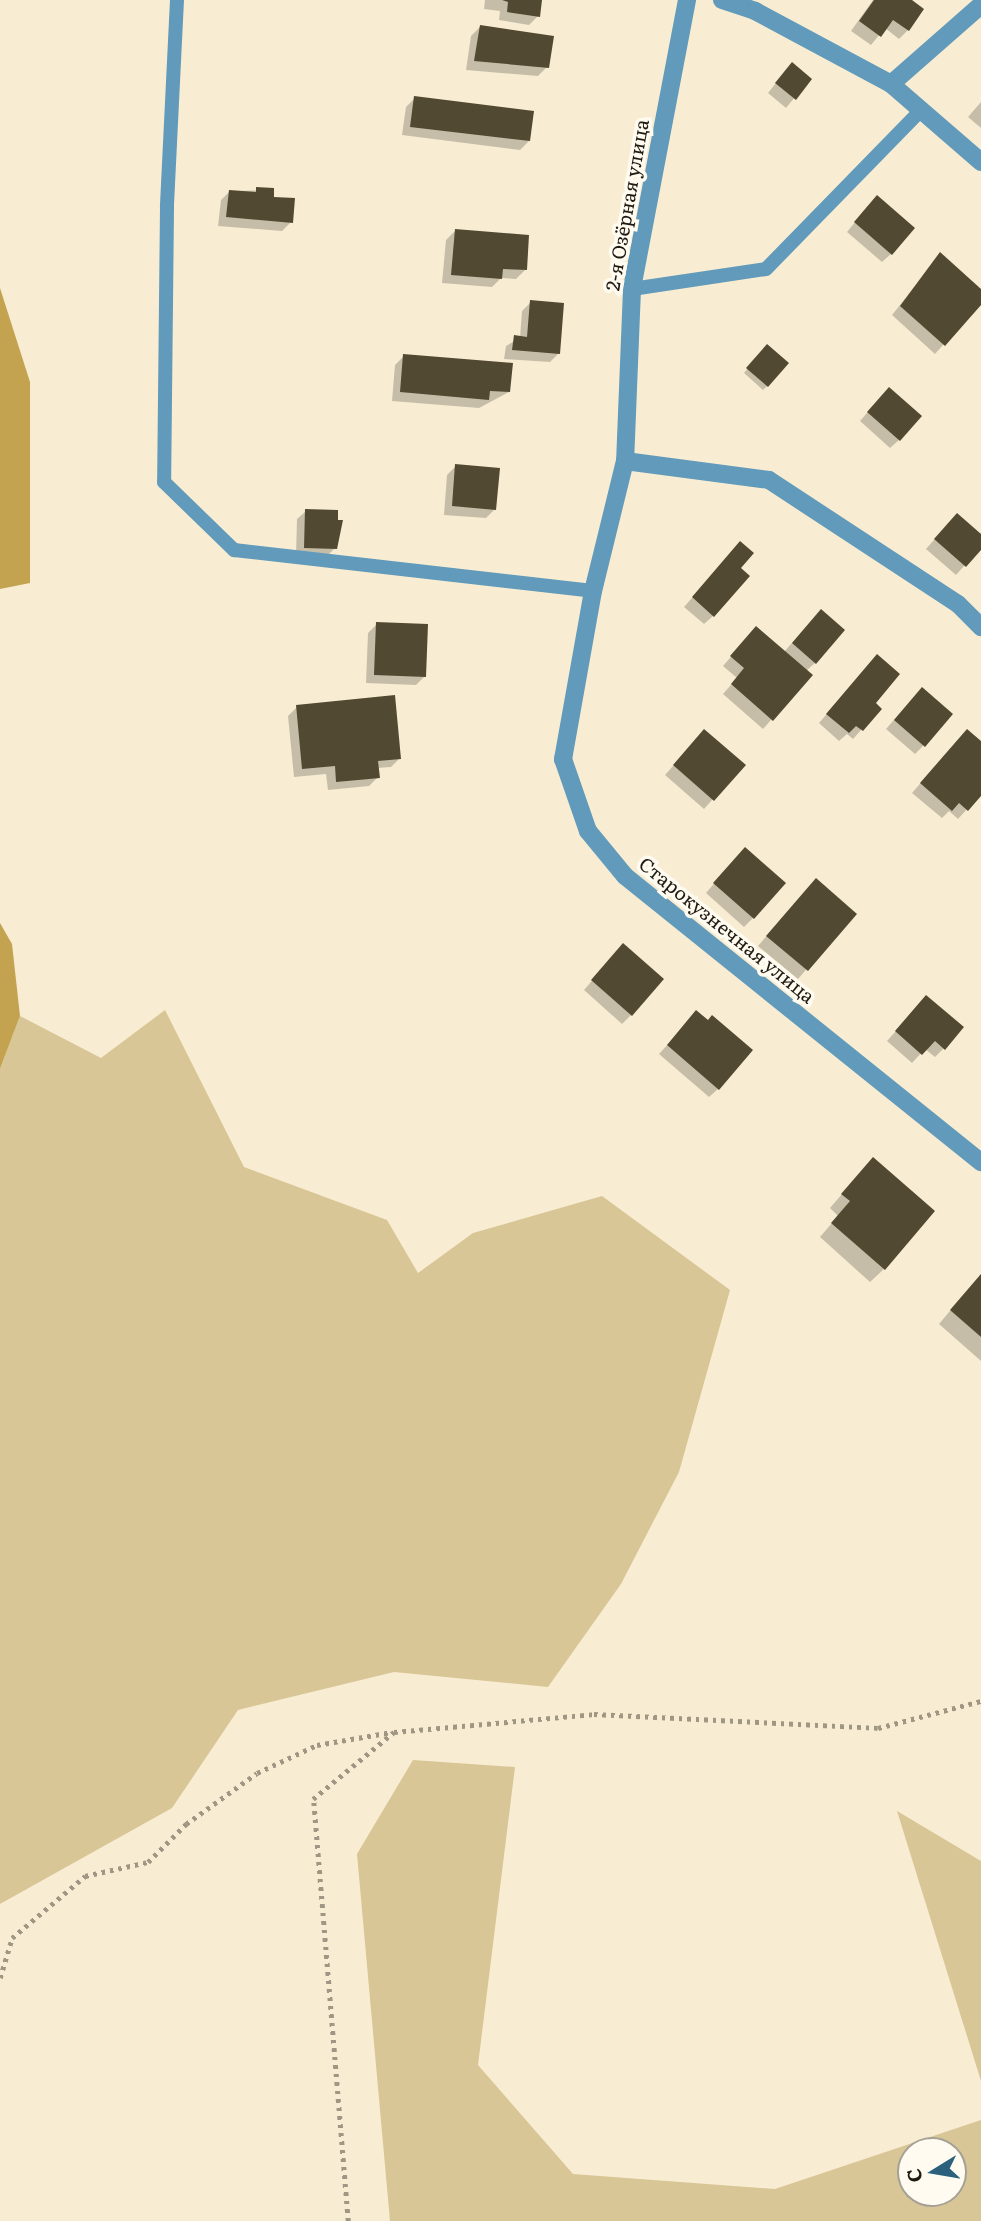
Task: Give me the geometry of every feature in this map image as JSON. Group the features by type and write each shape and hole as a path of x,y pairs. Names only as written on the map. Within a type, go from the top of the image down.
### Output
{"street":[{"name":"2-я Озёрная улица","path":"625,461 632,289 687,0"},
{"path":"722,0 755,11 891,84 981,162"},
{"path":"891,84 981,5"},
{"name":"Старокузнечная улица","path":"625,461 593,592 563,760 588,831 625,876 981,1162"},
{"path":"625,461 769,480 958,604 981,626"}],"lane":[{"path":"177,0 167,207 164,482 234,550 593,592"},
{"path":"632,289 765,269 921,110"}],"path":[{"path":"0,1978 12,1938 85,1876 148,1862 186,1824 257,1773 317,1745 394,1732 594,1714 878,1728 981,1701"},
{"path":"348,2221 313,1799 394,1732"}],"shaded area":[{"path":"0,288 30,382 30,583 0,589"},
{"path":"0,923 12,944 20,1016 0,1069"},
{"path":"165,1010 244,1167 387,1220 418,1273 473,1233 602,1196 730,1290 679,1472 621,1584 548,1687 394,1672 238,1710 172,1808 0,1904 0,1069 20,1016 101,1058"},
{"path":"413,1760 515,1767 478,2065 573,2174 775,2189 897,2148 897,2207 967,2207 967,2137 930,2137 981,2120 981,2221 390,2221 357,1854"},
{"path":"897,1811 981,1861 981,2081"}],"building":[{"path":"502,0 542,0 540,17 507,12 508,2"},
{"path":"874,0 912,0 924,9 909,31 893,20 881,37 859,21"},
{"path":"480,25 554,36 549,68 474,61"},
{"path":"792,62 812,79 796,100 775,83"},
{"path":"414,96 534,111 530,141 410,127"},
{"path":"256,187 274,188 274,197 295,198 293,223 226,217 229,190 256,192"},
{"path":"877,195 915,228 892,255 854,222"},
{"path":"455,229 529,235 527,270 503,269 502,279 451,275"},
{"path":"940,252 981,289 981,305 945,346 900,306"},
{"path":"530,300 564,303 560,354 512,350 514,335 527,337"},
{"path":"767,344 789,363 768,387 746,368"},
{"path":"403,354 513,363 510,392 490,391 489,400 400,392"},
{"path":"889,387 922,416 900,441 867,412"},
{"path":"455,464 500,468 496,510 452,506"},
{"path":"305,509 338,510 338,520 343,520 337,549 304,548"},
{"path":"957,513 981,534 981,550 966,567 934,539"},
{"path":"740,541 754,553 741,568 750,576 714,617 692,597"},
{"path":"821,609 845,630 816,664 792,643"},
{"path":"376,622 428,624 426,677 374,675"},
{"path":"756,626 813,675 773,721 731,684 744,668 730,656"},
{"path":"877,654 900,674 876,703 882,709 863,731 856,726 849,733 826,714"},
{"path":"922,687 953,714 925,747 894,720"},
{"path":"395,695 401,759 378,761 380,778 336,782 335,766 302,769 296,705"},
{"path":"704,729 746,765 714,801 673,765"},
{"path":"967,729 981,741 981,796 968,811 959,803 952,811 920,783"},
{"path":"745,847 786,883 754,919 713,883"},
{"path":"816,878 857,914 808,971 766,936"},
{"path":"623,943 664,979 632,1016 591,980"},
{"path":"926,995 964,1027 945,1050 935,1041 922,1055 895,1031"},
{"path":"696,1010 708,1020 712,1015 753,1050 719,1090 667,1045"},
{"path":"873,1157 935,1211 885,1270 831,1223 850,1201 841,1194"},
{"path":"981,1274 981,1337 950,1310"}]}
